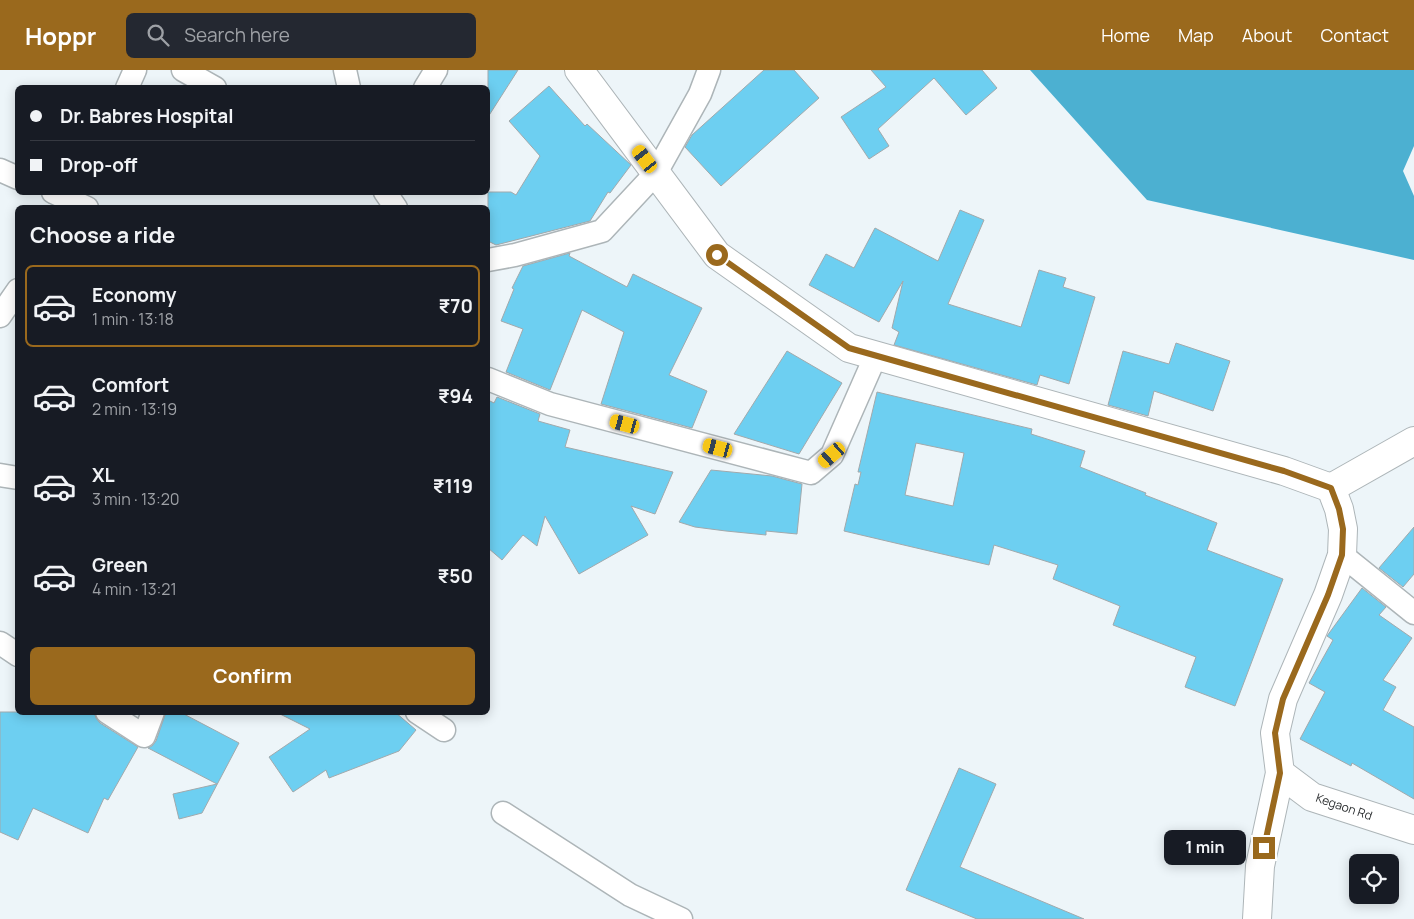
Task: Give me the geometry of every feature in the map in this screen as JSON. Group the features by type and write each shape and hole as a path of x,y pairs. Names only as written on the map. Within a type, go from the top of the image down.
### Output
{"street":[{"path":"128,85 135,70"},
{"path":"183,70 210,85"},
{"path":"345,70 348,85"},
{"path":"427,85 436,70"},
{"path":"580,70 717,255 849,348 1284,471 1331,488 1339,509 1343,529 1342,555 1328,595 1283,699 1275,733 1280,773 1260,866 1257,919"},
{"path":"490,260 515,255 602,231 656,173 700,94 709,70"},
{"path":"0,170 15,177"},
{"path":"60,195 78,202"},
{"path":"0,316 15,294"},
{"path":"490,380 550,404 811,473 832,455 876,355"},
{"path":"1331,488 1414,441"},
{"path":"0,475 15,478"},
{"path":"1342,555 1414,613"},
{"path":"0,643 15,653"},
{"path":"112,715 144,736 152,715"},
{"path":"422,715 444,730"},
{"name":"Kegaon Rd","path":"1280,773 1312,797 1414,830"},
{"path":"503,813 630,896 681,919"}],"water":[{"path":"1030,70 1414,70 1414,146 1403,171 1414,196 1414,260 1147,200"}],"building":[{"path":"488,70 518,70 490,114 490,85 488,85"},
{"path":"764,70 794,70 819,98 721,186 685,147 692,135"},
{"path":"871,70 982,70 997,88 966,115 934,78 878,129 889,146 869,159 841,117 886,87"},
{"path":"549,86 585,126 587,124 631,165 610,193 608,192 590,221 496,245 490,242 490,205 488,205 488,195 490,195 490,192 511,192 516,195 540,156 509,121"},
{"path":"960,210 984,220 948,304 1021,327 1039,270 1066,278 1063,287 1095,297 1069,384 1040,375 1037,385 894,345 899,332 892,328 903,281 879,322 809,285 826,254 854,268 875,228 938,261"},
{"path":"570,253 569,256 627,287 633,274 702,308 669,375 707,391 692,428 601,404 624,332 582,310 550,390 506,372 523,329 501,321 514,289 512,288 523,266"},
{"path":"1176,343 1230,361 1213,411 1154,391 1148,416 1108,405 1123,351 1169,364"},
{"path":"787,351 842,383 799,454 734,434"},
{"path":"877,392 1032,429 1031,434 1085,451 1080,467 1217,523 1207,550 1283,579 1235,706 1185,687 1196,657 1113,625 1120,606 1053,579 1058,565 994,545 989,565 844,531 855,484 858,485 861,472 858,472","holes":["916,443 964,453 953,506 905,495"]},
{"path":"497,397 540,414 538,421 570,430 565,447 673,472 655,514 631,506 648,535 579,574 545,516 537,546 523,535 502,560 490,550 490,401 494,403"},
{"path":"711,470 772,476 802,484 797,534 766,531 766,535 726,531 695,527 679,522"},
{"path":"1414,527 1414,574 1403,587 1379,568"},
{"path":"1362,588 1386,607 1379,615 1412,638 1383,680 1396,687 1383,710 1414,727 1414,799 1352,763 1351,766 1300,739 1325,692 1309,683 1333,640 1327,636"},
{"path":"0,712 15,712 15,715 95,715 100,723 138,747 108,800 104,798 88,833 33,808 18,840 0,832"},
{"path":"165,715 186,715 239,743 202,813 179,819 173,794 217,784 148,748 156,741"},
{"path":"282,715 398,715 416,730 399,751 329,778 326,770 293,792 269,757 310,729"},
{"path":"959,768 996,784 960,867 1084,919 977,919 906,890"}],"route":[{"path":"717,255 849,348 1284,471 1331,488 1339,509 1343,529 1342,555 1328,595 1283,699 1275,733 1280,773 1264,848"}]}
